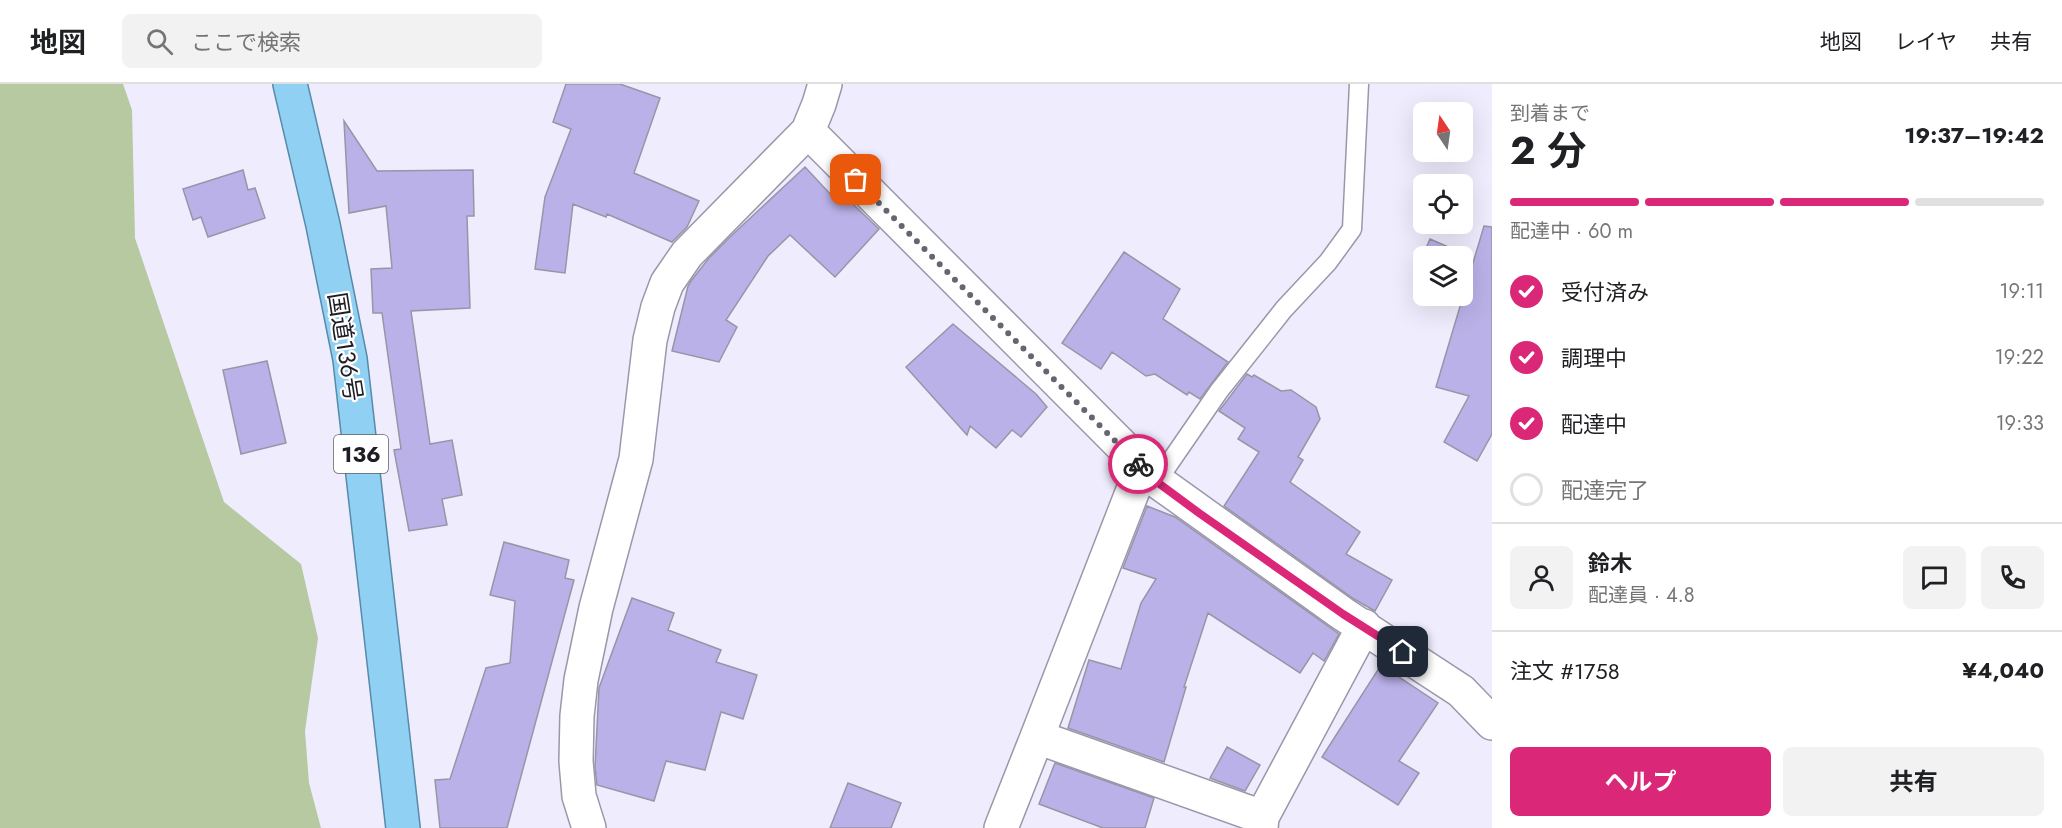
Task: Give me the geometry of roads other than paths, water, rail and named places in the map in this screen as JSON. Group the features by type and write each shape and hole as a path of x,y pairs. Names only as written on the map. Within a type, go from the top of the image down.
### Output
{"highway":[{"name":"国道136号","path":"290,84 323,225 350,359 403,828"}],"street":[{"path":"589,828 579,796 576,761 580,689 596,608 636,459 650,340 658,307 667,283 687,254 808,131 825,84"},
{"path":"808,131 1149,474 1343,614 1461,691 1492,723"},
{"path":"1001,828 1037,737 1149,474"},
{"path":"1037,737 1261,823 1364,626"}],"lane":[{"path":"1149,474 1284,309 1328,262 1352,229 1359,84"}]}
